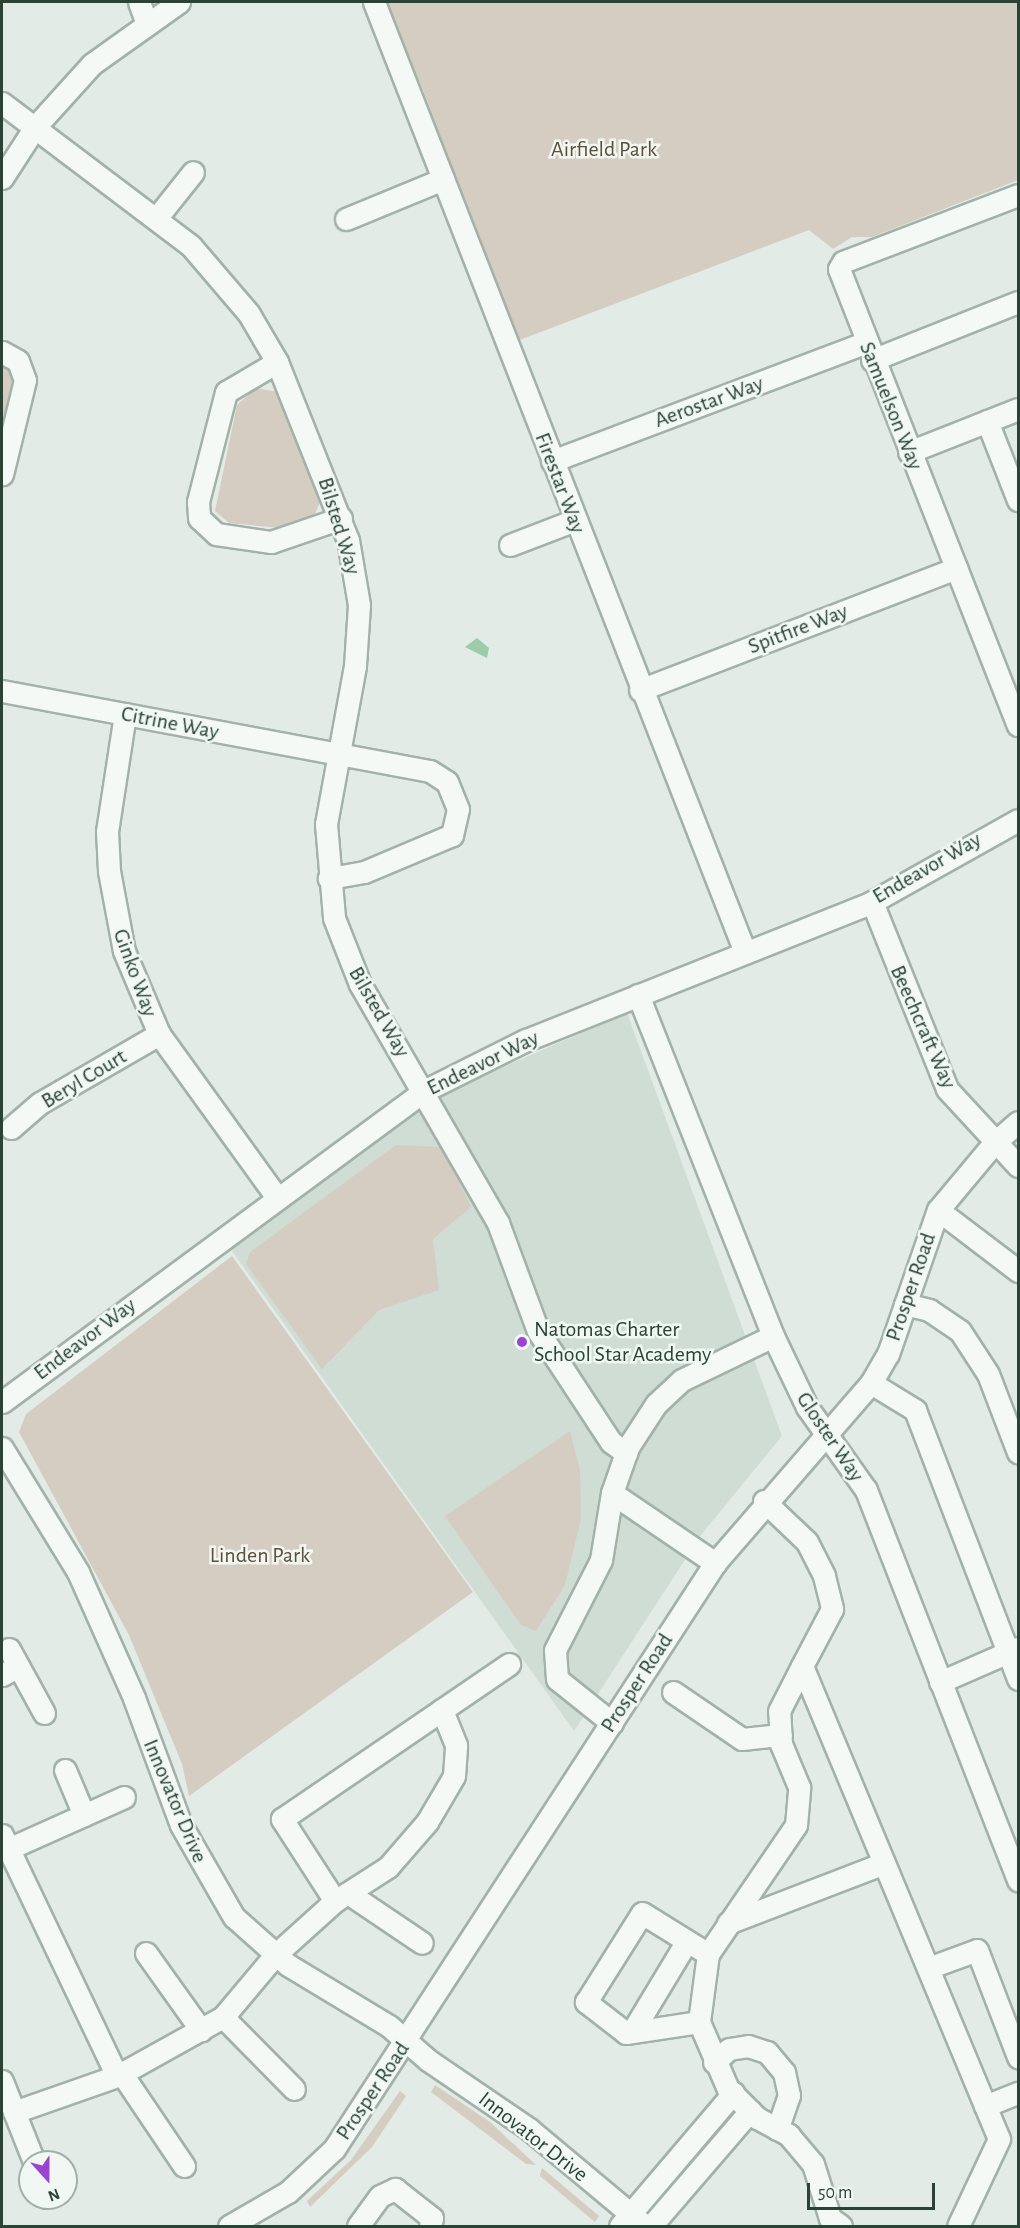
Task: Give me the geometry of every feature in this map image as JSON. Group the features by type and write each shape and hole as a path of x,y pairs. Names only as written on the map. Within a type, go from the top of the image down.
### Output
{"street":[{"path":"2,178 35,127 142,11 179,2"},
{"name":"Firestar Way","path":"372,6 443,179 640,690 745,952"},
{"name":"Bilsted Way","path":"2,104 158,216 219,276 277,362 341,518 356,572 359,616 339,754 326,824 329,878 344,950 498,1223 538,1331 611,1442 626,1453"},
{"path":"158,216 193,172"},
{"path":"346,219 443,179"},
{"name":"Samuelson Way","path":"1018,195 843,262 839,269 868,352 1018,725"},
{"name":"Aerostar Way","path":"552,461 1018,302"},
{"path":"2,352 18,361 25,380 2,474"},
{"path":"277,362 226,393 198,502 199,518 216,534 271,542 341,518"},
{"path":"909,452 1018,409"},
{"path":"987,421 1018,500"},
{"path":"510,545 575,520"},
{"name":"Spitfire Way","path":"640,690 956,568"},
{"name":"Citrine Way","path":"2,691 339,754 441,776 459,819 447,839 364,872 329,878"},
{"name":"Ginko Way","path":"124,714 111,790 109,871 124,951 159,1034 276,1196"},
{"name":"Endeavor Way","path":"2,1402 276,1196 424,1090 526,1040 872,902 1018,820"},
{"name":"Beechcraft Way","path":"872,902 947,1089 994,1143 1018,1166"},
{"name":"Gloster Way","path":"638,995 773,1336 807,1407 866,1490 1018,1880"},
{"name":"Beryl Court","path":"11,1128 40,1103 159,1034"},
{"name":"Prosper Road","path":"229,2226 288,2192 334,2149 406,2042 715,1563 764,1501 828,1435 871,1383 905,1304 938,1210 994,1143 1018,1122"},
{"path":"938,1210 1018,1271"},
{"path":"905,1304 929,1310 960,1331 988,1374 1018,1452"},
{"path":"612,1723 557,1679 555,1650 601,1560 612,1493 626,1453 656,1404 682,1380 773,1336"},
{"path":"871,1383 915,1410 1013,1650 1018,1679"},
{"name":"Innovator Drive","path":"2,1448 102,1623 194,1854 234,1917 275,1955 406,2042 529,2129 631,2222"},
{"path":"612,1493 715,1563"},
{"path":"764,1501 807,1542 824,1576 832,1609 779,1711 781,1735 799,1787 796,1825 708,1954 699,2022 714,2062 733,2093 750,2111 777,2129 813,2164 830,2218 841,2226"},
{"path":"940,1682 1013,1650"},
{"path":"10,1663 44,1713"},
{"path":"422,1943 342,1897 282,1819 509,1664"},
{"path":"802,1666 999,2139 958,2226"},
{"path":"673,1692 742,1739 781,1735"},
{"path":"14,2112 120,2075 223,2017 275,1955 342,1897 388,1867 427,1822 454,1776 456,1745 442,1710"},
{"path":"65,1770 84,1815"},
{"path":"124,1797 84,1815 5,1842 120,2075 184,2166"},
{"path":"728,1923 884,1863"},
{"path":"699,2022 626,2033 586,2002 642,1913 708,1954"},
{"path":"632,2032 687,1941"},
{"path":"928,1968 977,1950 1018,2057"},
{"path":"146,1953 201,2030"},
{"path":"223,2017 294,2089"},
{"path":"714,2062 729,2049 748,2046 766,2052 784,2072 789,2095 777,2129"},
{"path":"2,2081 29,2150"},
{"path":"631,2222 733,2093"},
{"path":"985,2106 1018,2093"},
{"path":"651,2226 750,2111"},
{"path":"358,2226 381,2196 395,2189 432,2218 430,2226"}],"shaded area":[{"path":"477,638 489,648 487,658 465,647"},
{"name":"Natomas Charter School Star Academy","path":"627,1013 782,1436 701,1535 574,1731 230,1248 421,1103"}],"green space":[{"name":"Airfield Park","path":"382,2 1018,2 1018,180 872,237 852,237 833,249 809,230 517,341 422,87"},
{"path":"2,361 19,372 2,459"},
{"path":"256,388 278,392 321,500 314,516 281,528 229,523 215,511 237,405"},
{"path":"396,1145 442,1147 471,1207 433,1239 439,1290 379,1310 322,1369 246,1264 250,1252"},
{"name":"Linden Park","path":"232,1256 473,1592 189,1796 182,1764 129,1635 19,1432 26,1414"},
{"path":"570,1431 580,1470 581,1519 565,1585 536,1631 521,1625 445,1516"},
{"path":"435,2085 490,2122 536,2165 526,2164 431,2092"},
{"path":"400,2091 406,2096 372,2147 310,2207 307,2201 351,2160"},
{"path":"542,2168 599,2216 595,2222 540,2176"}],"place":[{"name":"Natomas Charter School Star Academy","path":"522,1342"}]}
